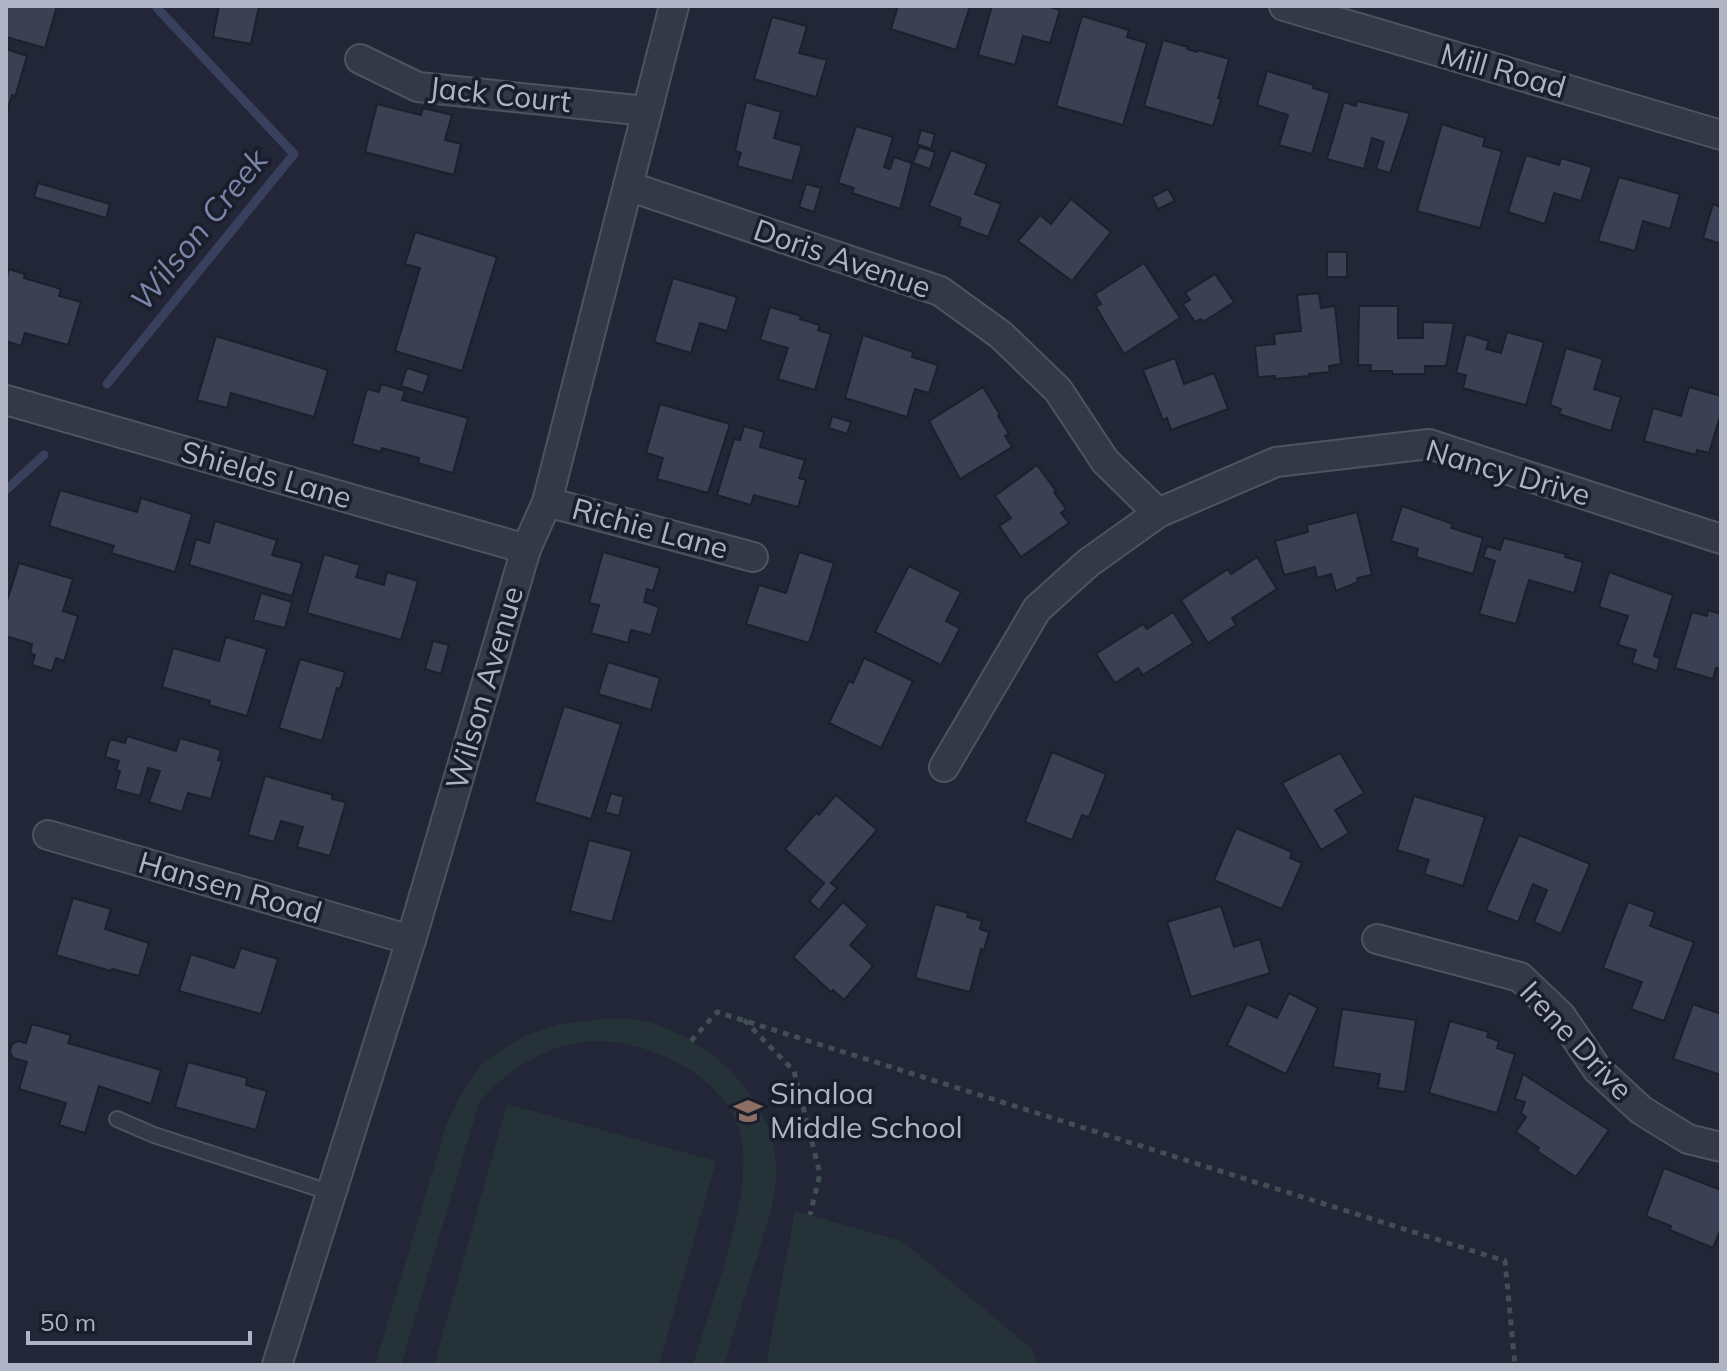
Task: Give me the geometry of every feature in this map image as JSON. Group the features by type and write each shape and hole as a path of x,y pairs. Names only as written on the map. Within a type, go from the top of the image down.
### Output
{"street":[{"name":"Wilson Avenue","path":"277,1365 411,940 526,549 547,502 674,6"},
{"name":"Mill Road","path":"1284,6 1355,16 1721,135"},
{"name":"Jack Court","path":"360,59 418,87 646,111"},
{"name":"Doris Avenue","path":"628,186 940,291 1001,335 1058,390 1105,461 1158,513"},
{"name":"Shields Lane","path":"6,400 526,549"},
{"name":"Nancy Drive","path":"944,767 1037,609 1088,563 1158,513 1276,462 1429,444 1721,539"},
{"name":"Richie Lane","path":"547,502 753,557"},
{"name":"Hansen Road","path":"48,835 411,940"},
{"name":"Irene Drive","path":"1377,939 1520,977 1561,1016 1597,1069 1641,1110 1688,1139 1721,1147"}],"lane":[{"path":"117,1119 154,1135 332,1193"}],"path":[{"path":"691,1041 717,1012 1505,1261 1515,1365"},
{"path":"743,1020 794,1071 820,1174 810,1215"}],"shaded area":[{"path":"602,1019 645,1021 694,1043 737,1078 767,1124 774,1150 774,1197 724,1365 693,1365 728,1254 741,1195 742,1142 734,1117 719,1094 698,1075 672,1060 645,1049 588,1041 563,1046 527,1062 507,1075 479,1103 401,1365 375,1365 447,1123 461,1094 482,1063 522,1037 560,1024"},
{"path":"507,1104 716,1161 659,1365 434,1365"},
{"path":"795,1211 902,1241 1032,1349 1038,1365 766,1365"}],"building":[{"path":"6,6 57,6 45,48 6,37"},
{"path":"219,6 259,6 251,44 213,37"},
{"path":"898,6 970,6 956,50 891,29"},
{"path":"992,6 1047,6 1060,10 1050,43 1023,36 1015,65 978,55"},
{"path":"1082,16 1129,30 1127,37 1147,43 1123,125 1056,106"},
{"path":"772,17 807,26 799,53 827,60 816,97 754,79"},
{"path":"1163,40 1229,59 1213,126 1144,106"},
{"path":"6,49 27,56 15,97 12,95 6,115"},
{"path":"1267,71 1330,93 1312,154 1279,145 1288,115 1257,105"},
{"path":"1357,101 1410,113 1390,173 1376,169 1384,142 1372,138 1364,169 1327,159 1344,102 1356,106"},
{"path":"746,102 781,112 774,138 802,146 792,181 737,166 741,153 735,151"},
{"path":"377,104 421,115 423,108 452,115 445,140 461,144 454,175 365,152"},
{"path":"1442,124 1485,138 1483,146 1502,151 1480,228 1417,211"},
{"path":"856,126 893,137 884,167 890,169 894,157 912,163 900,209 852,193 854,188 838,183"},
{"path":"921,130 935,134 931,149 917,144"},
{"path":"919,147 935,152 930,169 913,163"},
{"path":"951,150 987,164 975,194 1001,204 988,237 959,226 961,218 929,206"},
{"path":"1526,155 1559,165 1561,158 1592,167 1581,201 1554,193 1545,224 1508,212"},
{"path":"1619,177 1680,194 1670,229 1643,221 1635,251 1598,241"},
{"path":"38,183 110,204 106,218 34,197"},
{"path":"806,184 821,188 814,212 799,207"},
{"path":"1168,189 1175,201 1158,209 1152,197"},
{"path":"1071,199 1111,232 1072,281 1018,241 1040,215 1051,224"},
{"path":"1713,204 1721,207 1721,244 1703,238"},
{"path":"415,232 497,257 462,371 395,351 420,268 405,264"},
{"path":"1327,252 1347,252 1347,277 1327,277"},
{"path":"1144,263 1180,318 1124,354 1096,307 1101,304 1095,294"},
{"path":"9,269 25,274 24,278 61,289 59,296 81,302 68,345 25,333 21,346 6,341 6,280"},
{"path":"1215,274 1234,302 1203,322 1201,319 1195,322 1183,304 1190,300 1185,293"},
{"path":"673,278 737,297 727,331 700,323 691,353 654,342"},
{"path":"1319,293 1321,308 1335,306 1341,364 1329,366 1330,372 1309,376 1258,377 1255,346 1275,344 1274,334 1301,331 1297,295"},
{"path":"1359,306 1398,306 1398,338 1423,338 1423,322 1454,323 1446,366 1425,366 1425,374 1392,374 1392,371 1370,371 1371,365 1358,365"},
{"path":"770,307 801,316 800,319 820,325 818,330 831,334 815,390 778,379 788,348 760,340"},
{"path":"1507,332 1544,342 1526,405 1463,388 1466,375 1456,373 1466,334 1489,341 1486,349 1501,353"},
{"path":"863,335 913,352 912,357 938,365 929,393 915,389 907,417 845,398"},
{"path":"216,336 328,370 314,417 231,393 227,408 197,400"},
{"path":"1566,348 1603,359 1594,389 1621,397 1611,431 1559,414 1561,409 1550,405"},
{"path":"1175,358 1184,384 1214,373 1228,409 1171,430 1167,418 1163,420 1143,370"},
{"path":"407,368 429,375 423,393 401,386"},
{"path":"381,384 405,391 402,400 468,418 453,473 418,463 419,458 352,444 367,389 379,392"},
{"path":"983,387 1000,415 1009,434 1005,436 1012,447 960,479 929,421"},
{"path":"1689,387 1721,396 1721,413 1709,453 1697,450 1696,455 1644,441 1653,408 1681,416"},
{"path":"660,404 730,424 708,493 657,479 663,458 646,453"},
{"path":"832,416 851,422 847,434 829,428"},
{"path":"744,426 764,432 760,447 805,460 799,478 806,480 798,507 754,495 751,505 717,495 734,439 740,440"},
{"path":"1037,465 1066,509 1061,513 1069,523 1021,557 999,526 1011,518 995,496"},
{"path":"60,490 137,512 141,498 192,514 175,572 111,553 114,546 49,526"},
{"path":"1402,506 1453,524 1451,528 1483,538 1473,574 1416,557 1418,549 1391,541"},
{"path":"1357,512 1372,575 1357,578 1358,582 1336,591 1331,574 1317,578 1315,567 1284,575 1275,541 1308,532 1307,525"},
{"path":"215,521 277,540 272,555 302,563 292,596 189,565 196,539 209,543"},
{"path":"1504,538 1566,554 1565,557 1583,562 1574,593 1529,580 1516,624 1479,614 1495,561 1483,557 1487,546 1500,550"},
{"path":"603,552 660,568 653,591 647,589 644,602 659,607 651,635 631,630 628,643 591,633 599,605 589,603"},
{"path":"799,552 834,563 809,643 746,624 759,585 786,593"},
{"path":"324,554 360,565 356,577 384,585 387,572 418,581 401,640 307,613"},
{"path":"1257,557 1277,589 1232,618 1236,625 1208,643 1181,600 1228,569 1231,574"},
{"path":"19,563 73,579 63,611 78,616 64,661 56,658 52,671 32,665 35,655 30,653 32,644 6,636 6,604"},
{"path":"909,566 961,592 946,621 960,628 941,665 875,632"},
{"path":"1609,572 1673,595 1654,656 1660,658 1657,671 1632,663 1636,650 1618,645 1628,616 1599,607"},
{"path":"261,593 292,602 285,628 253,620"},
{"path":"1708,610 1721,614 1721,669 1716,668 1713,679 1675,668 1692,612 1707,616"},
{"path":"1173,612 1193,643 1143,675 1138,668 1115,683 1096,654 1143,624 1147,629"},
{"path":"226,637 267,649 247,716 162,687 173,648 219,661"},
{"path":"433,641 449,645 441,674 425,669"},
{"path":"864,658 913,681 881,748 829,723"},
{"path":"300,659 345,672 340,689 337,688 322,741 279,728"},
{"path":"608,662 660,678 651,710 598,694"},
{"path":"564,706 621,724 591,819 534,802"},
{"path":"127,736 176,751 180,738 221,750 218,760 222,761 211,799 188,793 182,812 149,802 160,771 148,768 140,796 115,789 120,771 116,770 119,761 105,757 110,739 125,743"},
{"path":"1052,752 1106,774 1089,817 1082,815 1072,840 1025,822"},
{"path":"1340,753 1364,793 1335,810 1349,833 1321,850 1282,783"},
{"path":"265,776 333,795 332,799 346,802 330,856 297,847 303,827 281,821 274,842 248,835"},
{"path":"611,793 624,797 619,816 605,812"},
{"path":"836,795 877,830 831,883 837,888 819,910 809,901 824,883 785,849"},
{"path":"1414,796 1485,817 1463,886 1424,874 1429,860 1397,850"},
{"path":"1236,828 1292,852 1290,858 1302,863 1282,909 1214,880"},
{"path":"1519,835 1590,864 1561,934 1534,922 1547,890 1533,884 1518,922 1486,910"},
{"path":"589,840 632,851 612,922 570,911"},
{"path":"73,898 111,909 105,929 149,943 139,976 56,955"},
{"path":"843,902 868,925 850,945 873,966 844,1000 793,957"},
{"path":"1628,902 1655,912 1650,926 1694,942 1664,1021 1631,1009 1642,982 1603,968"},
{"path":"935,904 968,913 967,917 982,921 980,929 989,932 984,950 981,949 970,992 915,978"},
{"path":"1221,906 1234,947 1260,939 1270,973 1191,997 1167,922"},
{"path":"241,948 278,959 261,1014 179,991 191,954 234,968"},
{"path":"1289,993 1318,1008 1286,1074 1227,1045 1247,1004 1277,1018"},
{"path":"1693,1004 1721,1014 1721,1075 1673,1059"},
{"path":"1342,1009 1416,1020 1405,1092 1378,1088 1380,1074 1333,1067"},
{"path":"1450,1021 1489,1032 1487,1037 1499,1041 1497,1048 1515,1054 1497,1113 1429,1093"},
{"path":"32,1024 71,1035 68,1043 161,1070 151,1104 99,1086 85,1133 59,1125 66,1103 19,1089 27,1062 13,1058 10,1052 12,1044 18,1041 26,1043"},
{"path":"188,1062 247,1078 246,1085 267,1091 256,1130 175,1107"},
{"path":"1523,1074 1609,1130 1576,1177 1537,1151 1539,1148 1516,1132 1526,1117 1521,1113 1525,1102 1515,1099"},
{"path":"1664,1168 1721,1190 1721,1228 1713,1248 1646,1216"}],"waterway":[{"name":"Wilson Creek","path":"107,384 294,154 158,6"},
{"name":"Wilson Creek","path":"6,490 44,455"}],"place":[{"name":"Sinaloa Middle School","path":"748,1111"}]}
